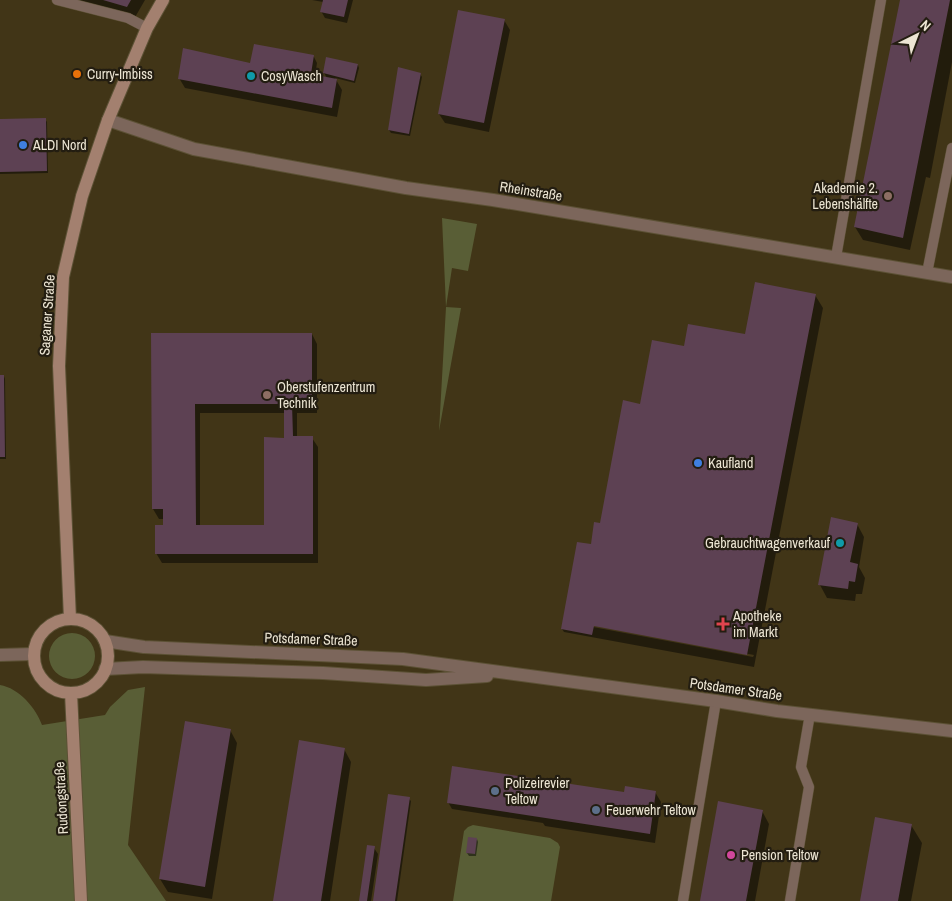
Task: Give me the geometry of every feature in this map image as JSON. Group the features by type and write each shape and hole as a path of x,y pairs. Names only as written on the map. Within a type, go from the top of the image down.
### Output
{"main road":[{"name":"Saganer Straße","path":"70,619 58,366 63,277 82,196 108,120 148,28 163,0"},
{"path":"70,619 80,620 99,632 104,641 108,660 106,669 92,687 82,692 71,693 56,690 41,679 36,670 33,654 39,636 52,624 70,619"},
{"name":"Rudongstraße","path":"71,693 81,901"}],"street":[{"name":"Rheinstraße","path":"108,120 194,149 406,188 493,200 952,277"},
{"name":"Potsdamer Straße","path":"104,641 144,647 383,657 716,701 777,711 952,731"},
{"path":"0,655 33,654"},
{"name":"Potsdamer Straße","path":"106,669 143,666 323,673 426,680 515,675"}],"lane":[{"path":"57,0 128,18 148,28"},
{"path":"836,257 882,0"},
{"path":"928,273 952,148"},
{"path":"683,901 716,701"},
{"path":"790,901 809,787 801,767 810,714"}],"green space":[{"path":"442,218 477,224 468,271 452,268 446,307"},
{"path":"446,307 461,308 439,431"},
{"path":"72,633 85,637 91,643 95,656 91,669 85,675 72,679 59,675 53,669 49,656 53,643 59,637"},
{"path":"0,685 20,694 36,712 42,725 105,715 110,707 128,690 145,687 128,845 166,901 0,901"},
{"path":"473,825 550,838 558,843 560,847 551,901 453,901 464,831"}],"building":[{"path":"103,0 131,0 127,7"},
{"path":"323,0 348,0 344,17 320,12"},
{"path":"900,0 950,0 903,238 854,227"},
{"path":"458,10 505,19 484,123 438,114"},
{"name":"CosyWasch","path":"254,44 314,55 311,74 337,79 332,108 178,79 183,48 250,63"},
{"path":"326,57 358,64 354,81 323,73"},
{"path":"398,67 421,73 409,134 388,130"},
{"name":"ALDI Nord","path":"46,118 47,171 0,172 0,119"},
{"name":"Kaufland","path":"755,282 816,294 747,655 594,626 592,635 561,629 577,542 591,544 594,522 600,523 623,400 640,404 652,340 684,346 688,324 745,334"},
{"path":"151,333 312,333 312,404 292,404 293,436 313,436 313,554 155,554 155,525 163,525 163,509 152,509","holes":["195,404 284,404 284,438 264,437 264,525 196,525"]},
{"path":"0,375 4,375 5,457 0,457"},
{"name":"Gebrauchtwagenverkauf","path":"831,517 858,523 850,562 858,564 855,582 849,581 848,589 818,585"},
{"path":"185,721 231,729 205,887 159,879"},
{"path":"299,740 345,748 321,901 273,901"},
{"path":"452,766 624,792 625,786 656,791 650,834 447,803"},
{"path":"388,794 410,797 395,901 373,901"},
{"name":"Pension Teltow","path":"718,801 763,810 746,901 700,901"},
{"path":"875,817 912,824 898,901 860,901"},
{"path":"468,837 477,838 475,854 466,853"},
{"path":"367,845 375,846 367,901 359,901"}],"place":[{"name":"Curry-Imbiss","path":"77,74"},
{"name":"CosyWasch","path":"251,76"},
{"name":"ALDI Nord","path":"23,145"},
{"name":"Akademie 2. Lebenshälfte","path":"888,196"},
{"name":"Oberstufenzentrum Technik","path":"267,395"},
{"name":"Kaufland","path":"698,463"},
{"name":"Gebrauchtwagenverkauf","path":"840,543"},
{"name":"Apotheke im Markt","path":"723,624"},
{"name":"Polizeirevier Teltow","path":"495,791"},
{"name":"Feuerwehr Teltow","path":"596,810"},
{"name":"Pension Teltow","path":"731,855"}]}
